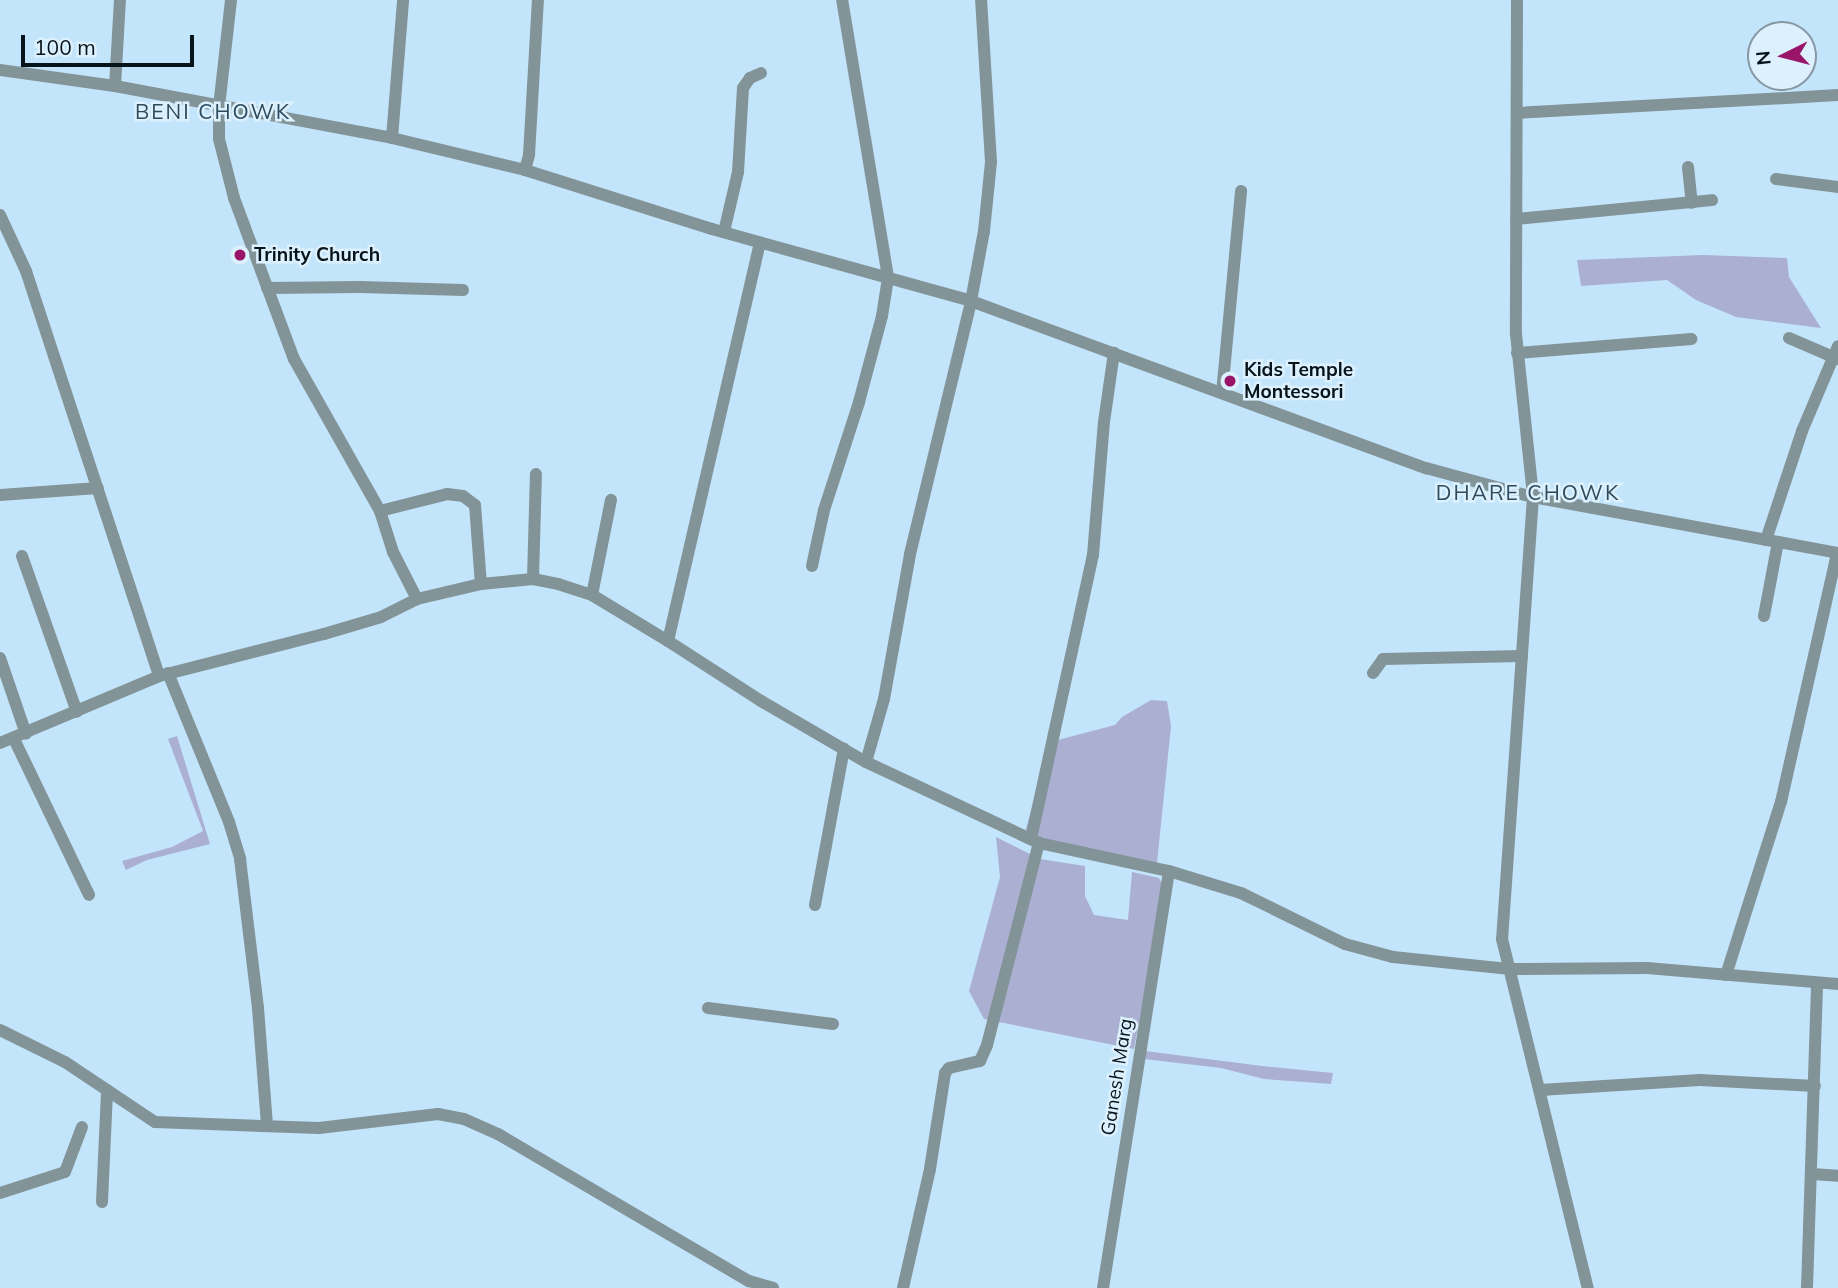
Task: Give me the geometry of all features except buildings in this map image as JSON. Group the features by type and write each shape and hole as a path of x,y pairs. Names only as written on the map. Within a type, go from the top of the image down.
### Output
{"street":[{"path":"115,86 120,0"},
{"path":"232,0 219,107 219,139 234,198 302,374 380,511 393,552 417,599"},
{"path":"392,138 403,0"},
{"path":"524,170 529,155 538,0"},
{"path":"812,566 824,510 882,316 888,277 842,0"},
{"path":"866,762 884,699 910,554 971,301 984,231 990,162 981,0"},
{"path":"1517,0 1517,353 1533,497 1502,939 1588,1288"},
{"path":"0,70 115,86 392,138 524,170 724,232 971,301 1426,468 1533,497 1837,553 1781,802 1726,975"},
{"path":"724,232 738,172 743,88 750,78 761,73"},
{"path":"1517,113 1838,95"},
{"path":"1688,167 1692,203"},
{"path":"1776,179 1838,187"},
{"path":"1222,393 1241,191"},
{"path":"1516,219 1712,200"},
{"path":"0,215 26,271 164,675 229,822 240,859 258,1008 267,1125"},
{"path":"668,640 760,242"},
{"path":"267,288 463,290"},
{"path":"1764,616 1772,541 1802,431 1836,354 1789,338"},
{"path":"1517,353 1691,339"},
{"path":"903,1288 930,1169 945,1073 949,1068 980,1061 987,1045 1035,841 1089,578 1104,422 1114,353"},
{"path":"533,579 536,474"},
{"path":"0,495 99,488"},
{"path":"380,511 447,494 463,496 475,505 481,584"},
{"path":"592,596 611,500"},
{"path":"22,556 77,712"},
{"path":"0,743 164,675 335,631 381,617 417,599 481,584 533,579 592,596 866,762 1035,841 1169,871 1241,893 1345,944 1393,957 1510,970 1647,968 1838,984"},
{"path":"1373,673 1383,659 1522,656"},
{"path":"0,658 20,736 89,895"},
{"path":"815,905 845,749"},
{"name":"Ganesh Marg","path":"1104,1288 1169,871"},
{"path":"1807,1288 1817,983"},
{"path":"708,1008 833,1024"},
{"path":"0,1030 65,1062 155,1122 348,1127 438,1114 464,1119 498,1134 749,1281 773,1288"},
{"path":"1539,1090 1700,1080 1815,1086"},
{"path":"102,1202 107,1090"},
{"path":"0,1193 65,1172 82,1127"},
{"path":"1812,1174 1838,1176"}],"shaded area":[{"path":"1703,255 1787,258 1789,277 1821,328 1736,317 1696,300 1667,280 1581,286 1577,260"},
{"path":"1151,700 1167,701 1171,726 1157,863 1024,836 1050,742 1115,725 1122,717"},
{"path":"177,736 210,844 147,860 126,870 122,861 172,847 203,831 168,739"},
{"path":"996,837 1040,859 1085,866 1085,896 1094,915 1128,920 1132,872 1159,878 1163,886 1134,1049 984,1019 969,991 1000,877"},
{"path":"1145,1051 1333,1073 1331,1084 1264,1079 1221,1068 1144,1059"}],"place":[{"name":"Trinity Church","path":"240,255"},
{"name":"Kids Temple Montessori","path":"1230,381"}],"district":[{"name":"BENI CHOWK","path":"213,111"},
{"name":"DHARE CHOWK","path":"1528,492"}]}
